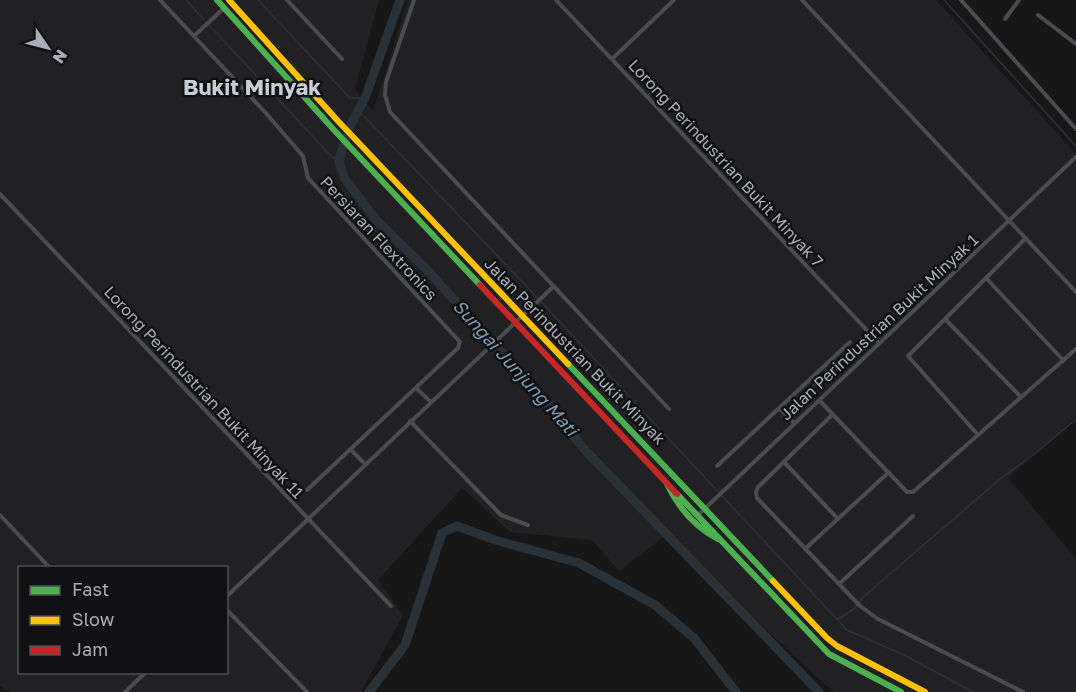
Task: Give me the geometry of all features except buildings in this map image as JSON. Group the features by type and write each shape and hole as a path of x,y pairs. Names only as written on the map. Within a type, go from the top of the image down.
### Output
{"main road":[{"name":"Jalan Perindustrian Bukit Minyak","path":"216,0 360,158 829,654 901,692"},
{"name":"Jalan Perindustrian Bukit Minyak","path":"230,0 338,121 837,646 925,692"},
{"path":"665,480 676,502 708,534 722,540"}],"street":[{"path":"160,0 194,36 224,8"},
{"path":"287,0 342,59"},
{"name":"Jalan Perindustrian Bukit Minyak","path":"414,0 386,82 385,95 390,112 669,409"},
{"name":"Lorong Perindustrian Bukit Minyak 7","path":"556,0 879,343"},
{"path":"612,59 674,0"},
{"path":"802,0 1076,292"},
{"path":"1005,19 1019,0"},
{"path":"963,1 1076,129"},
{"path":"1038,15 1076,44"},
{"name":"Persiaran Flextronics","path":"194,36 303,156 306,163 306,176 460,342 458,348 416,387"},
{"name":"Jalan Perindustrian Bukit Minyak 1","path":"698,515 1076,157"},
{"name":"Lorong Perindustrian Bukit Minyak 11","path":"0,194 391,606"},
{"path":"978,435 908,356 1026,238"},
{"path":"986,278 1063,360"},
{"path":"228,595 554,286"},
{"path":"945,319 1021,397"},
{"name":"Jalan Perindustrian Bukit Minyak 1","path":"717,466 850,342"},
{"path":"819,400 907,492 913,492 1076,349"},
{"path":"307,490 416,387 431,402"},
{"path":"780,409 794,423"},
{"path":"833,414 758,487 757,498 860,606 878,619 1023,692"},
{"path":"410,421 501,515 528,525"},
{"path":"350,449 365,464"},
{"path":"784,462 838,519"},
{"path":"805,549 889,472"},
{"path":"0,514 49,566"},
{"path":"839,584 913,516"},
{"path":"228,611 307,692"},
{"path":"125,692 144,674"}],"shaded area":[{"path":"0,0 379,0 355,89 373,111 408,0 936,0 1076,154 1076,417 1008,478 1076,559 1076,692 833,692 665,536 619,571 592,540 510,532 462,488 378,580 403,615 361,692 12,692 0,686"}],"waterway":[{"path":"186,0 206,22"},
{"path":"258,0 350,98 365,98"},
{"name":"Sungai Junjung Mati","path":"400,0 365,98 353,120 341,153 339,162 345,179 376,220 429,272 572,430 574,437 586,451 819,692"},
{"path":"944,0 1076,146"},
{"path":"209,25 332,157 340,159"},
{"path":"358,110 532,292 847,630 904,655 973,692"},
{"path":"838,619 854,609 862,598 1000,479 1036,453 1076,419"},
{"path":"369,692 405,645 442,533 457,526 495,540 579,563 655,605 694,638 736,692"}],"traffic: fast":[{"path":"217,0 334,130 480,285"},
{"path":"568,364 773,581"},
{"path":"667,484 676,501 688,516 718,539"},
{"path":"677,494 829,654 901,692"}],"traffic: slow":[{"path":"229,0 338,121 568,364"},
{"path":"773,581 837,646 925,692"}],"traffic: jam":[{"path":"480,285 677,494"}],"district":[{"name":"Bukit Minyak","path":"252,87"}]}
